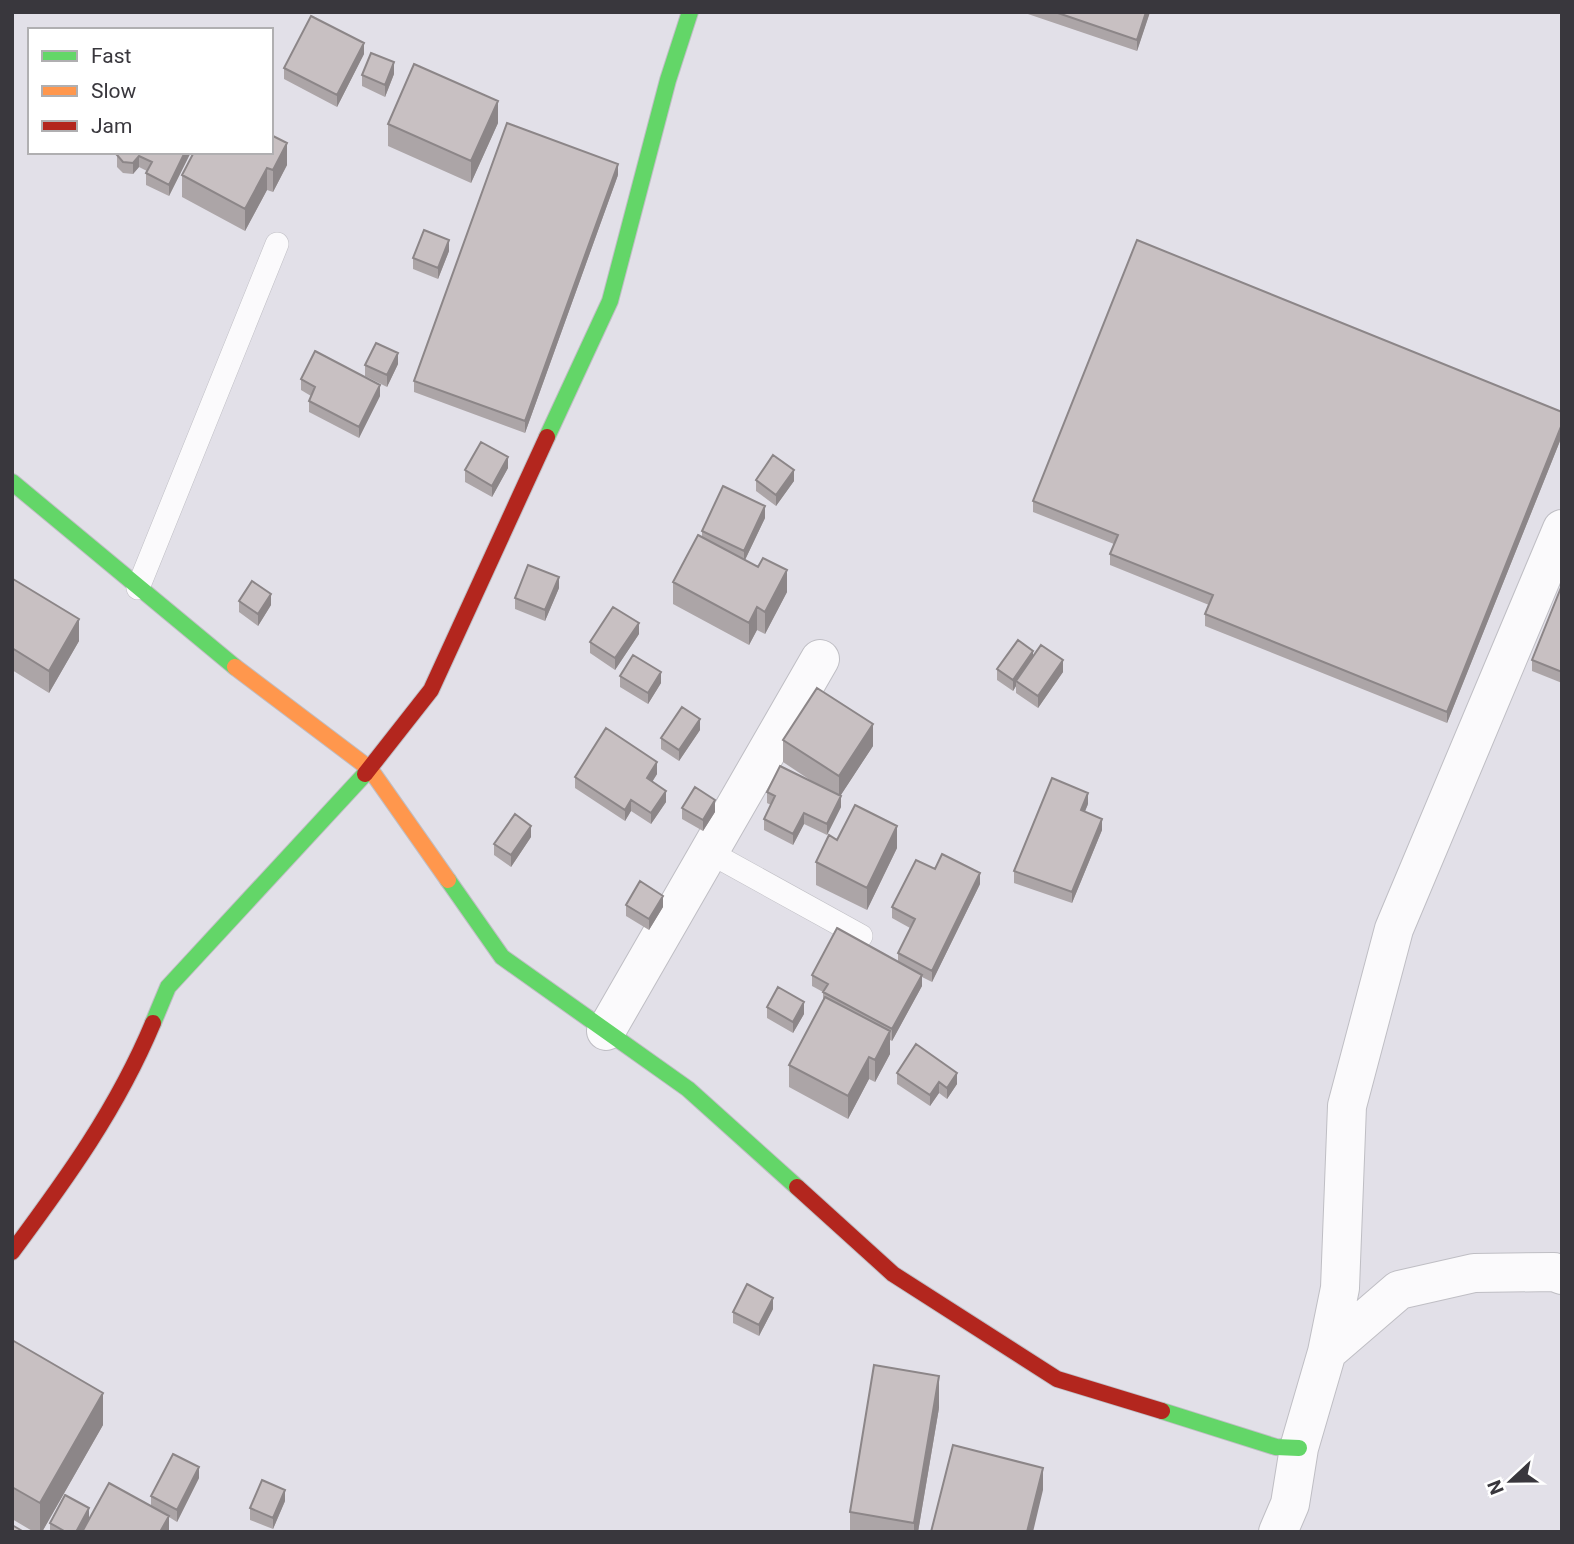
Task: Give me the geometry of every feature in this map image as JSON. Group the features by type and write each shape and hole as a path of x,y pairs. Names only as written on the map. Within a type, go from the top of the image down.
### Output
{"street":[{"path":"12,1252 84,1155 124,1087 168,987 370,769 431,690 610,301 668,80 690,12"},
{"path":"12,482 224,658 370,769 502,957 688,1089 893,1274 1057,1379 1276,1447 1299,1448"},
{"path":"1279,1532 1290,1504 1299,1448 1327,1352 1340,1288 1348,1106 1394,929 1562,529"},
{"path":"606,1031 820,659"},
{"path":"1327,1352 1398,1290 1474,1273 1554,1272 1562,1275"}],"lane":[{"path":"138,588 277,244"},
{"path":"709,852 861,936"}],"building":[{"path":"1055,12 1146,12 1137,40"},
{"path":"311,16 364,43 337,95 284,68"},
{"path":"371,53 394,62 385,85 362,75"},
{"path":"414,64 498,101 471,161 388,124"},
{"path":"507,123 618,164 525,421 414,381"},
{"path":"273,136 287,143 273,170 267,168 245,209 182,175 193,154 273,154"},
{"path":"184,154 169,185 146,173 152,162 139,156 133,163 123,162 117,155"},
{"path":"424,230 449,240 438,268 413,258"},
{"path":"1137,240 1562,412 1562,424 1447,712 1205,614 1213,595 1110,554 1118,535 1033,501"},
{"path":"376,343 398,353 387,375 365,365"},
{"path":"315,351 380,385 359,427 309,401 315,387 301,379"},
{"path":"481,442 508,457 492,486 465,470"},
{"path":"773,455 794,470 776,495 756,480"},
{"path":"723,486 765,506 744,551 702,531"},
{"path":"698,535 758,567 763,558 787,570 765,612 757,607 749,623 673,582"},
{"path":"528,565 559,577 545,610 515,598"},
{"path":"13,579 79,619 49,671 12,648"},
{"path":"252,581 271,594 258,614 239,601"},
{"path":"1562,585 1562,672 1532,660"},
{"path":"613,607 639,623 615,658 590,642"},
{"path":"1018,640 1033,651 1013,680 997,669"},
{"path":"1041,645 1063,660 1038,696 1016,681"},
{"path":"633,655 661,672 648,693 620,676"},
{"path":"817,688 873,724 839,776 783,740"},
{"path":"682,707 700,719 679,750 661,738"},
{"path":"606,728 657,762 647,778 666,791 651,813 631,800 625,810 575,777"},
{"path":"780,766 841,796 827,824 804,813 793,834 764,819 775,796 767,792"},
{"path":"1052,778 1088,793 1081,810 1102,819 1072,892 1014,871"},
{"path":"695,787 715,800 703,820 682,808"},
{"path":"855,805 897,826 867,888 816,862 829,835 837,840"},
{"path":"515,814 531,826 511,855 494,844"},
{"path":"942,854 980,873 932,971 898,953 915,919 892,907 916,860 935,869"},
{"path":"640,881 663,896 649,919 626,905"},
{"path":"837,928 922,975 892,1029 823,992 828,984 812,975"},
{"path":"778,987 804,1002 793,1022 767,1007"},
{"path":"825,997 890,1031 875,1060 869,1057 848,1096 789,1065"},
{"path":"916,1044 957,1073 947,1088 939,1082 930,1095 897,1073"},
{"path":"747,1284 773,1298 759,1325 733,1312"},
{"path":"12,1340 103,1393 40,1503 12,1487"},
{"path":"874,1365 939,1376 914,1523 850,1512"},
{"path":"953,1445 1043,1468 1027,1532 931,1532"},
{"path":"173,1454 199,1467 177,1510 151,1496"},
{"path":"262,1480 285,1490 273,1518 250,1508"},
{"path":"109,1483 169,1516 160,1532 82,1532"},
{"path":"65,1495 89,1508 76,1532 66,1532 50,1523"},
{"path":"12,1525 24,1532 12,1532"}],"traffic: fast":[{"path":"547,437 610,301 668,80 690,12"},
{"path":"12,482 235,667"},
{"path":"153,1023 168,987 365,774"},
{"path":"448,880 502,957 688,1089 797,1187"},
{"path":"1162,1411 1276,1447 1299,1448"}],"traffic: slow":[{"path":"235,667 370,769 448,880"}],"traffic: jam":[{"path":"365,774 431,690 547,437"},
{"path":"12,1252 90,1142 124,1085 153,1023"},
{"path":"797,1187 893,1274 1057,1379 1162,1411"}]}
